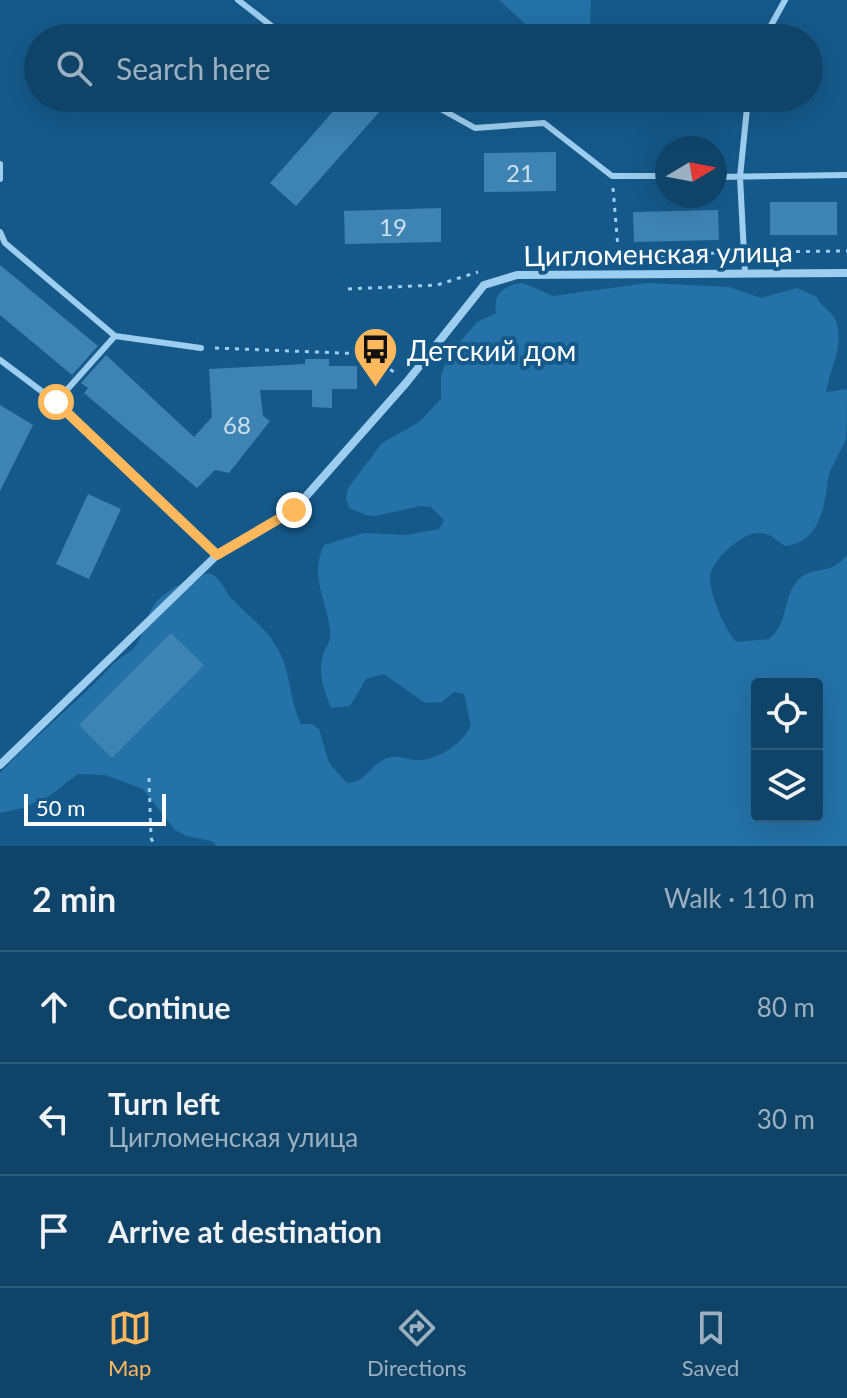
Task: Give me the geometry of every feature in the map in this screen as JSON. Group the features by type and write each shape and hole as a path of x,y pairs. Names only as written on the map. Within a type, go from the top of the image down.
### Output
{"street":[{"name":"Цигломенская улица","path":"0,765 217,555 294,510 406,383 484,285 517,275 847,273"}],"lane":[{"path":"238,0 269,24"},
{"path":"772,24 785,0"},
{"path":"446,112 475,128 544,123 612,176 655,176"},
{"path":"745,273 740,177 747,112"},
{"path":"0,164 0,179"},
{"path":"727,177 847,175"},
{"path":"0,232 5,243 115,336 201,348"},
{"path":"56,402 115,336"},
{"path":"0,360 56,402 217,555"}],"path":[{"path":"612,176 620,273"},
{"path":"201,348 367,354 394,370 406,383"},
{"path":"149,778 151,838 155,846"}],"shaded area":[{"path":"499,0 591,0 590,24 526,24"},
{"path":"523,283 553,296 647,283 729,287 761,298 797,288 817,297 834,317 839,336 826,392 847,389 846,439 829,474 818,522 806,538 785,546 761,533 743,538 715,564 710,578 719,612 736,642 769,639 780,626 790,593 799,579 810,572 833,566 847,555 847,846 216,846 212,841 186,836 175,830 143,789 105,775 78,774 49,796 23,808 0,813 0,773 114,663 134,648 159,599 182,583 208,573 219,580 233,600 277,647 301,724 312,724 319,729 329,763 347,783 359,780 387,758 431,758 461,740 471,726 464,694 454,692 442,702 425,703 384,674 366,679 350,706 331,708 321,672 330,634 318,568 324,545 364,533 406,535 439,529 444,520 431,507 421,506 375,516 349,508 346,498 348,488 382,443 419,422 441,399 441,376 448,356 477,322 496,313 496,300 505,288"}],"building":[{"path":"333,112 379,112 296,206 270,183"},
{"path":"556,152 556,191 484,192 484,153"},
{"path":"770,202 837,202 837,235 770,235"},
{"path":"441,208 441,242 345,244 344,211"},
{"path":"718,210 719,240 634,242 633,212"},
{"path":"0,265 98,346 72,375 0,315"},
{"path":"106,355 194,437 212,417 209,369 305,364 305,359 329,359 329,366 357,366 357,389 332,389 332,408 312,407 312,390 260,390 263,416 270,421 229,473 215,470 197,488 84,393 88,388 81,383"},
{"path":"0,405 33,425 0,491"},
{"path":"88,494 121,509 89,579 56,564"},
{"path":"171,633 204,665 112,758 79,725"}],"place":[{"name":"Детский дом","path":"376,389"}],"route":[{"path":"56,402 217,555 294,510"}]}
